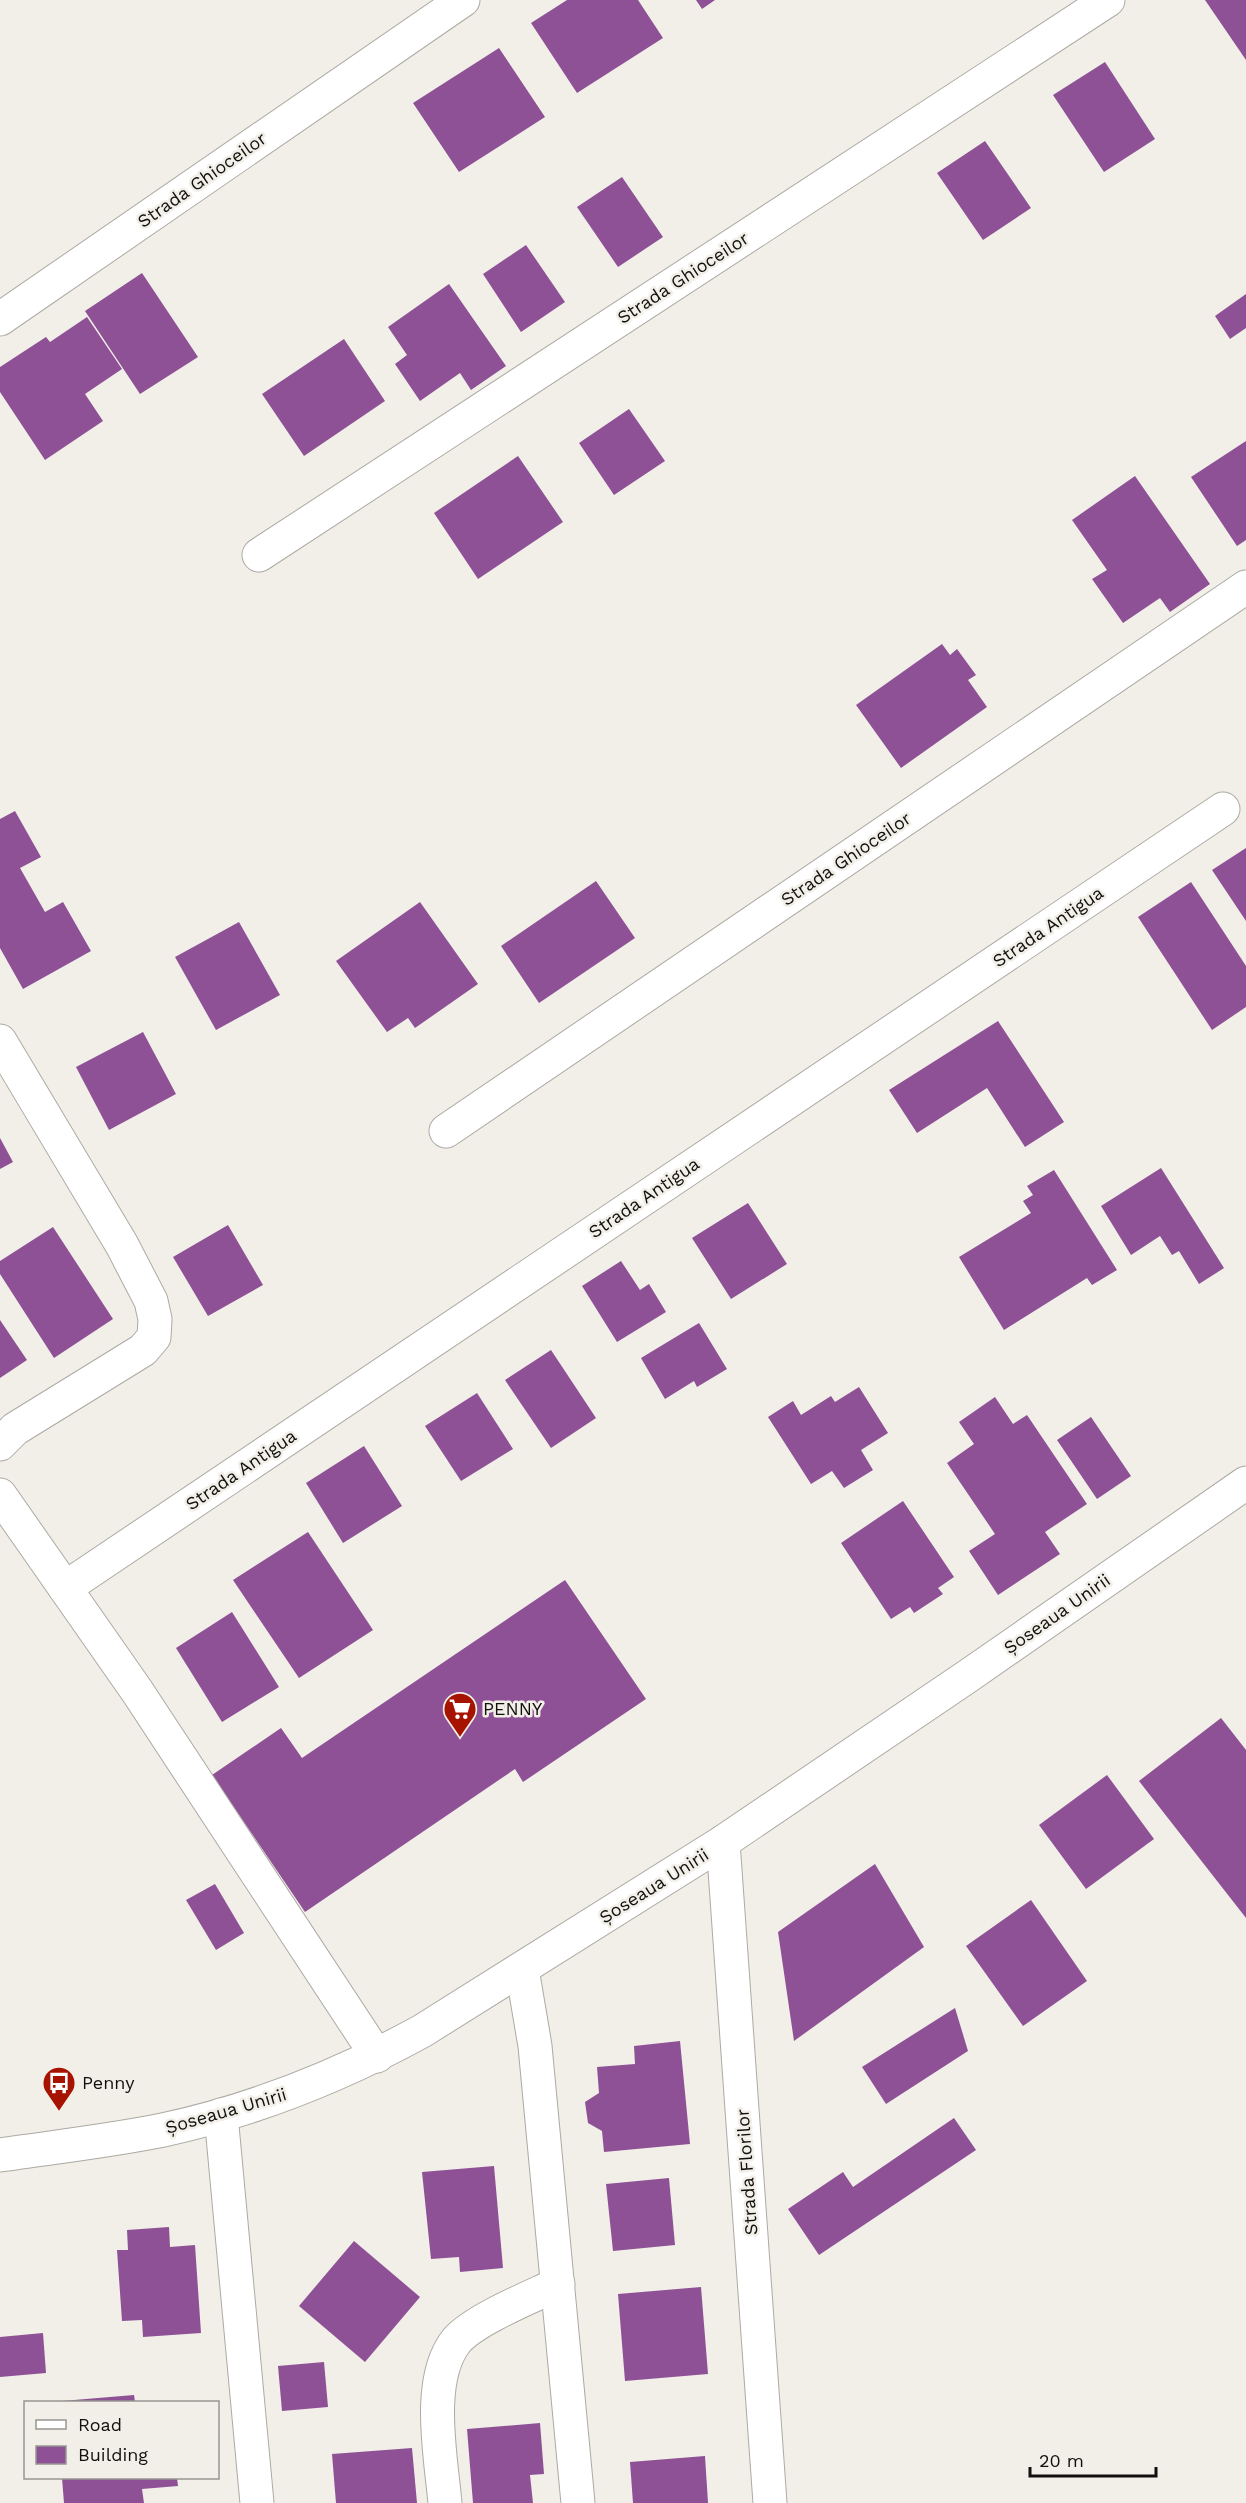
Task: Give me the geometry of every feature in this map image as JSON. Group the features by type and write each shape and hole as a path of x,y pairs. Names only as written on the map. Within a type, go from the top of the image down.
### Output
{"street":[{"name":"Strada Ghioceilor","path":"0,319 463,0"},
{"name":"Strada Ghioceilor","path":"259,555 1108,0"},
{"name":"Strada Ghioceilor","path":"446,1131 1246,587"},
{"name":"Strada Antigua","path":"65,1588 1224,809"},
{"path":"0,1041 122,1245 151,1301 155,1318 154,1337 143,1350 15,1429 0,1444"},
{"name":"Șoseaua Unirii","path":"0,2155 152,2132 221,2115 307,2087 377,2056 422,2031 723,1842 1246,1483"},
{"path":"0,1495 138,1691 377,2056"},
{"name":"Strada Florilor","path":"723,1842 770,2503"},
{"path":"522,1969 535,2046 578,2503"},
{"path":"221,2115 257,2503"},
{"path":"445,2503 438,2415 440,2379 447,2356 458,2340 474,2326 558,2284"}],"building":[{"path":"567,0 638,0 663,38 577,93 531,23"},
{"path":"696,0 715,0 702,9"},
{"path":"1205,0 1246,0 1246,60"},
{"path":"499,48 545,117 459,172 413,103"},
{"path":"1105,62 1155,139 1104,172 1053,95"},
{"path":"985,141 1031,208 983,240 937,173"},
{"path":"622,177 663,237 618,267 577,207"},
{"path":"526,245 565,302 521,332 483,274"},
{"path":"142,273 198,357 140,394 85,311"},
{"path":"449,284 506,366 471,390 460,373 420,401 395,364 407,355 388,327"},
{"path":"1246,294 1246,328 1230,339 1215,316"},
{"path":"87,317 122,369 85,394 103,421 45,460 0,392 0,367 46,337 50,342"},
{"path":"344,339 385,401 304,456 262,394"},
{"path":"629,409 665,461 614,495 579,443"},
{"path":"1246,441 1246,540 1237,546 1191,477"},
{"path":"518,456 563,522 478,579 434,513"},
{"path":"1135,476 1210,584 1170,612 1160,598 1123,623 1092,579 1107,570 1072,520"},
{"path":"942,644 950,655 957,649 976,675 968,680 987,707 901,768 856,705"},
{"path":"15,811 41,857 20,868 45,912 63,902 91,951 23,989 0,948 0,819"},
{"path":"1246,848 1246,921 1212,870"},
{"path":"596,881 635,938 539,1003 501,946"},
{"path":"1191,882 1246,966 1246,1007 1212,1030 1138,917"},
{"path":"420,902 478,984 415,1028 408,1018 387,1032 336,961"},
{"path":"239,922 280,995 216,1030 175,957"},
{"path":"998,1021 1064,1122 1025,1147 987,1088 917,1133 889,1090"},
{"path":"143,1032 176,1094 109,1130 76,1067"},
{"path":"0,1138 13,1162 0,1169"},
{"path":"1161,1168 1224,1268 1199,1284 1179,1251 1172,1255 1160,1236 1131,1255 1101,1206"},
{"path":"1054,1170 1117,1270 1092,1285 1087,1278 1004,1330 959,1257 1031,1213 1023,1201 1033,1195 1027,1186"},
{"path":"748,1203 787,1264 731,1299 692,1238"},
{"path":"228,1225 263,1285 208,1316 173,1257"},
{"path":"53,1227 113,1319 54,1358 0,1274 0,1261"},
{"path":"621,1261 640,1290 649,1284 666,1312 617,1342 582,1286"},
{"path":"0,1320 27,1360 0,1378"},
{"path":"699,1323 727,1369 697,1387 694,1381 665,1399 641,1358"},
{"path":"551,1350 596,1418 551,1448 505,1380"},
{"path":"859,1387 888,1433 861,1450 873,1470 844,1488 832,1471 811,1484 768,1417 793,1401 801,1415 831,1396 835,1402"},
{"path":"477,1393 513,1449 461,1481 425,1426"},
{"path":"995,1397 1013,1424 1027,1415 1087,1504 1045,1532 1060,1554 998,1595 969,1551 995,1534 947,1463 974,1444 959,1422"},
{"path":"1091,1417 1131,1476 1097,1499 1057,1440"},
{"path":"364,1446 402,1506 343,1543 306,1483"},
{"path":"903,1501 954,1577 938,1588 943,1594 914,1613 910,1607 891,1619 841,1543"},
{"path":"308,1532 373,1630 299,1678 233,1580"},
{"name":"PENNY","path":"565,1580 646,1699 523,1782 515,1769 305,1912 212,1775 281,1728 302,1758"},
{"path":"232,1612 279,1687 222,1722 176,1648"},
{"path":"1221,1718 1246,1750 1246,1918 1139,1781"},
{"path":"1107,1775 1154,1839 1086,1889 1039,1825"},
{"path":"875,1864 924,1947 794,2041 778,1932"},
{"path":"215,1884 244,1933 216,1950 186,1900"},
{"path":"1031,1900 1087,1981 1023,2026 966,1946"},
{"path":"955,2008 968,2051 886,2104 862,2067"},
{"path":"680,2041 690,2144 604,2152 602,2131 588,2123 585,2102 599,2093 597,2067 635,2064 634,2046"},
{"path":"954,2118 976,2150 819,2255 788,2209 843,2172 853,2187"},
{"path":"494,2166 503,2268 460,2272 459,2257 431,2259 422,2172"},
{"path":"669,2178 675,2245 613,2251 606,2184"},
{"path":"169,2227 170,2247 195,2245 201,2333 143,2337 142,2320 122,2321 117,2250 128,2250 127,2230"},
{"path":"354,2241 420,2297 365,2362 299,2306"},
{"path":"701,2287 708,2374 625,2381 618,2294"},
{"path":"43,2333 46,2373 0,2377 0,2337"},
{"path":"324,2362 328,2407 282,2411 278,2366"},
{"path":"134,2395 135,2401 62,2401"},
{"path":"540,2423 544,2474 530,2475 533,2503 473,2503 467,2429"},
{"path":"412,2448 417,2503 336,2503 332,2454"},
{"path":"705,2456 708,2503 633,2503 630,2462"},
{"path":"62,2479 177,2479 178,2486 142,2489 144,2503 64,2503"}],"place":[{"name":"PENNY","path":"460,1738"},
{"name":"Penny","path":"59,2112"}]}
